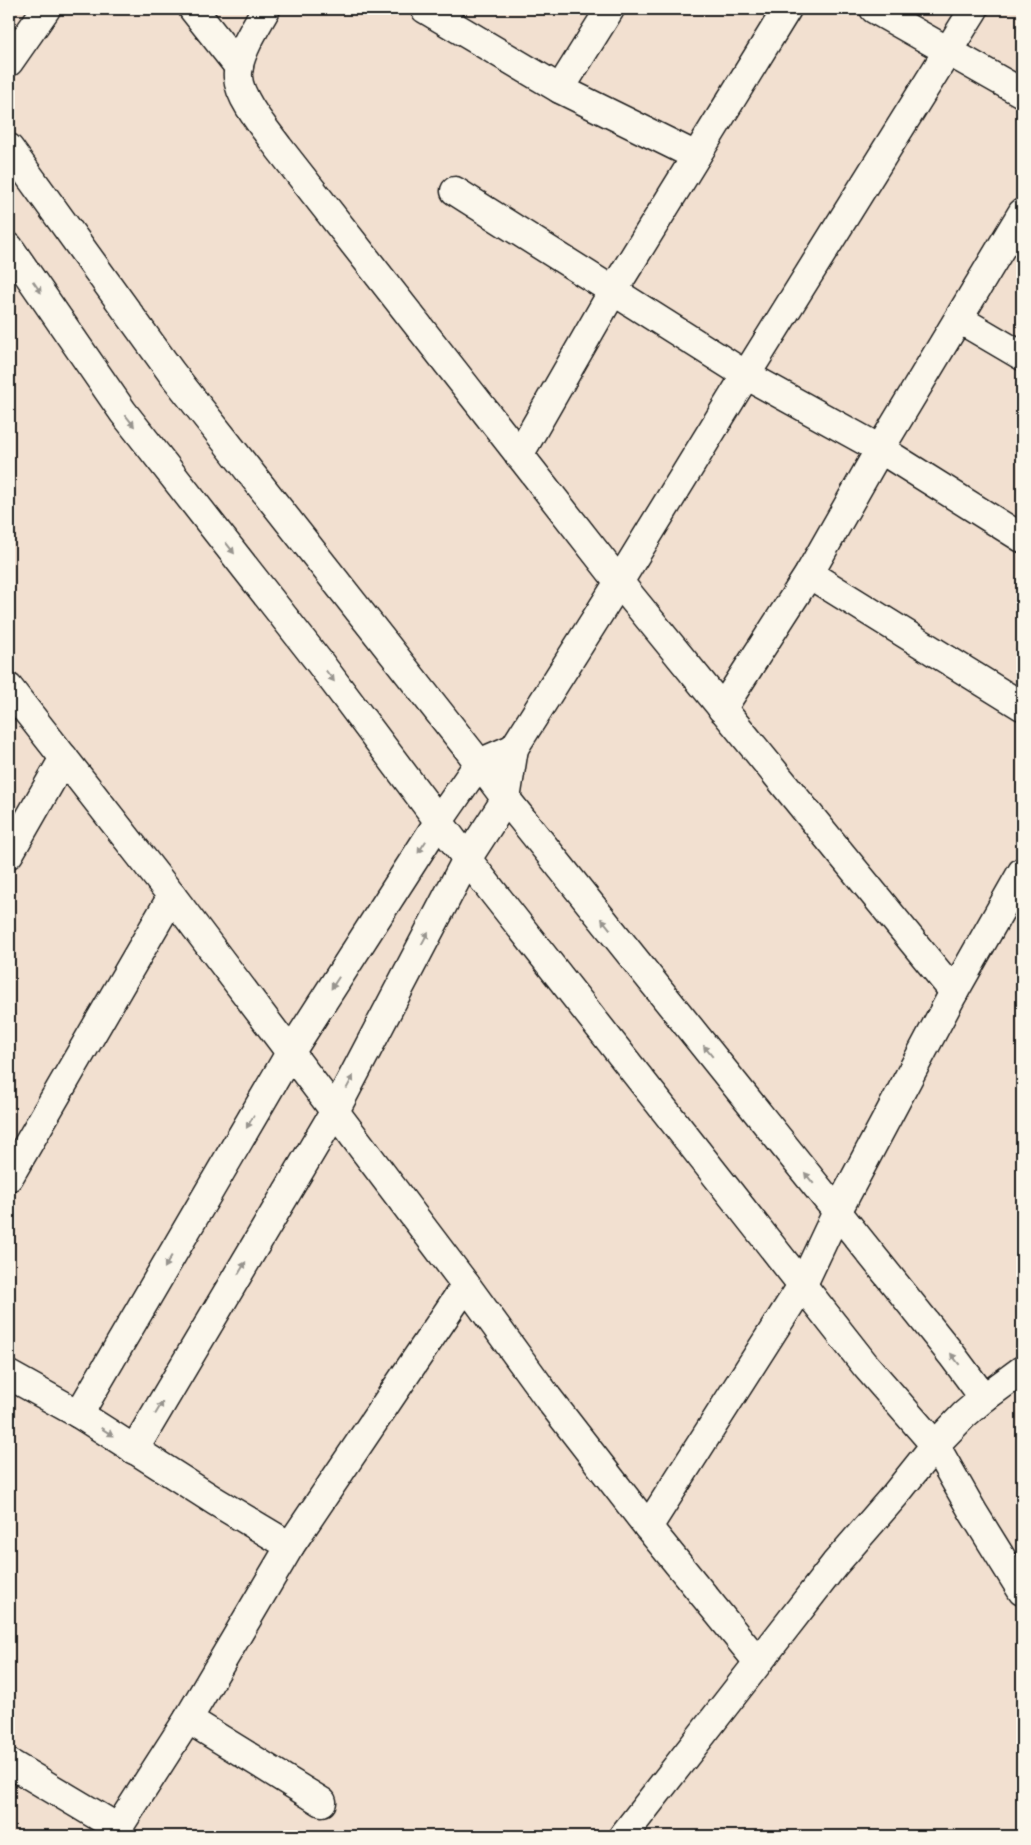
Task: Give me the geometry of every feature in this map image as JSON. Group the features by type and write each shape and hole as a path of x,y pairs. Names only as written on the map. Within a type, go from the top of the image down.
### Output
{"street":[{"path":"9,62 46,9"},
{"path":"193,9 239,67"},
{"path":"266,9 244,50 238,77 240,88 248,102 279,148 619,582 954,992"},
{"path":"425,9 560,89 696,156"},
{"path":"560,89 610,9"},
{"path":"519,455 613,291 787,9"},
{"path":"874,9 1022,93"},
{"path":"134,1450 335,1111 467,858 506,799 514,748 974,9"},
{"path":"9,148 170,372 506,799 952,1355 984,1398"},
{"path":"455,191 746,375 880,449 1022,538"},
{"path":"722,709 809,574 880,449 1022,212"},
{"path":"9,247 123,412 320,663 467,858 866,1366 935,1445 973,1512 1022,1591"},
{"path":"959,319 1022,356"},
{"path":"809,574 1022,706"},
{"path":"9,688 172,896 466,1285 548,1398 648,1527 758,1662"},
{"path":"80,1414 290,1052 439,821 479,763 514,748"},
{"path":"9,854 64,758"},
{"path":"648,1527 803,1284 837,1212 954,992 1022,872"},
{"path":"9,1174 172,896"},
{"path":"9,1763 115,1832 188,1719 290,1546 466,1285"},
{"path":"623,1836 835,1564 895,1496 935,1445 964,1415 1022,1370"},
{"path":"9,1374 80,1414 134,1450 290,1546"},
{"path":"188,1719 322,1802"}]}
